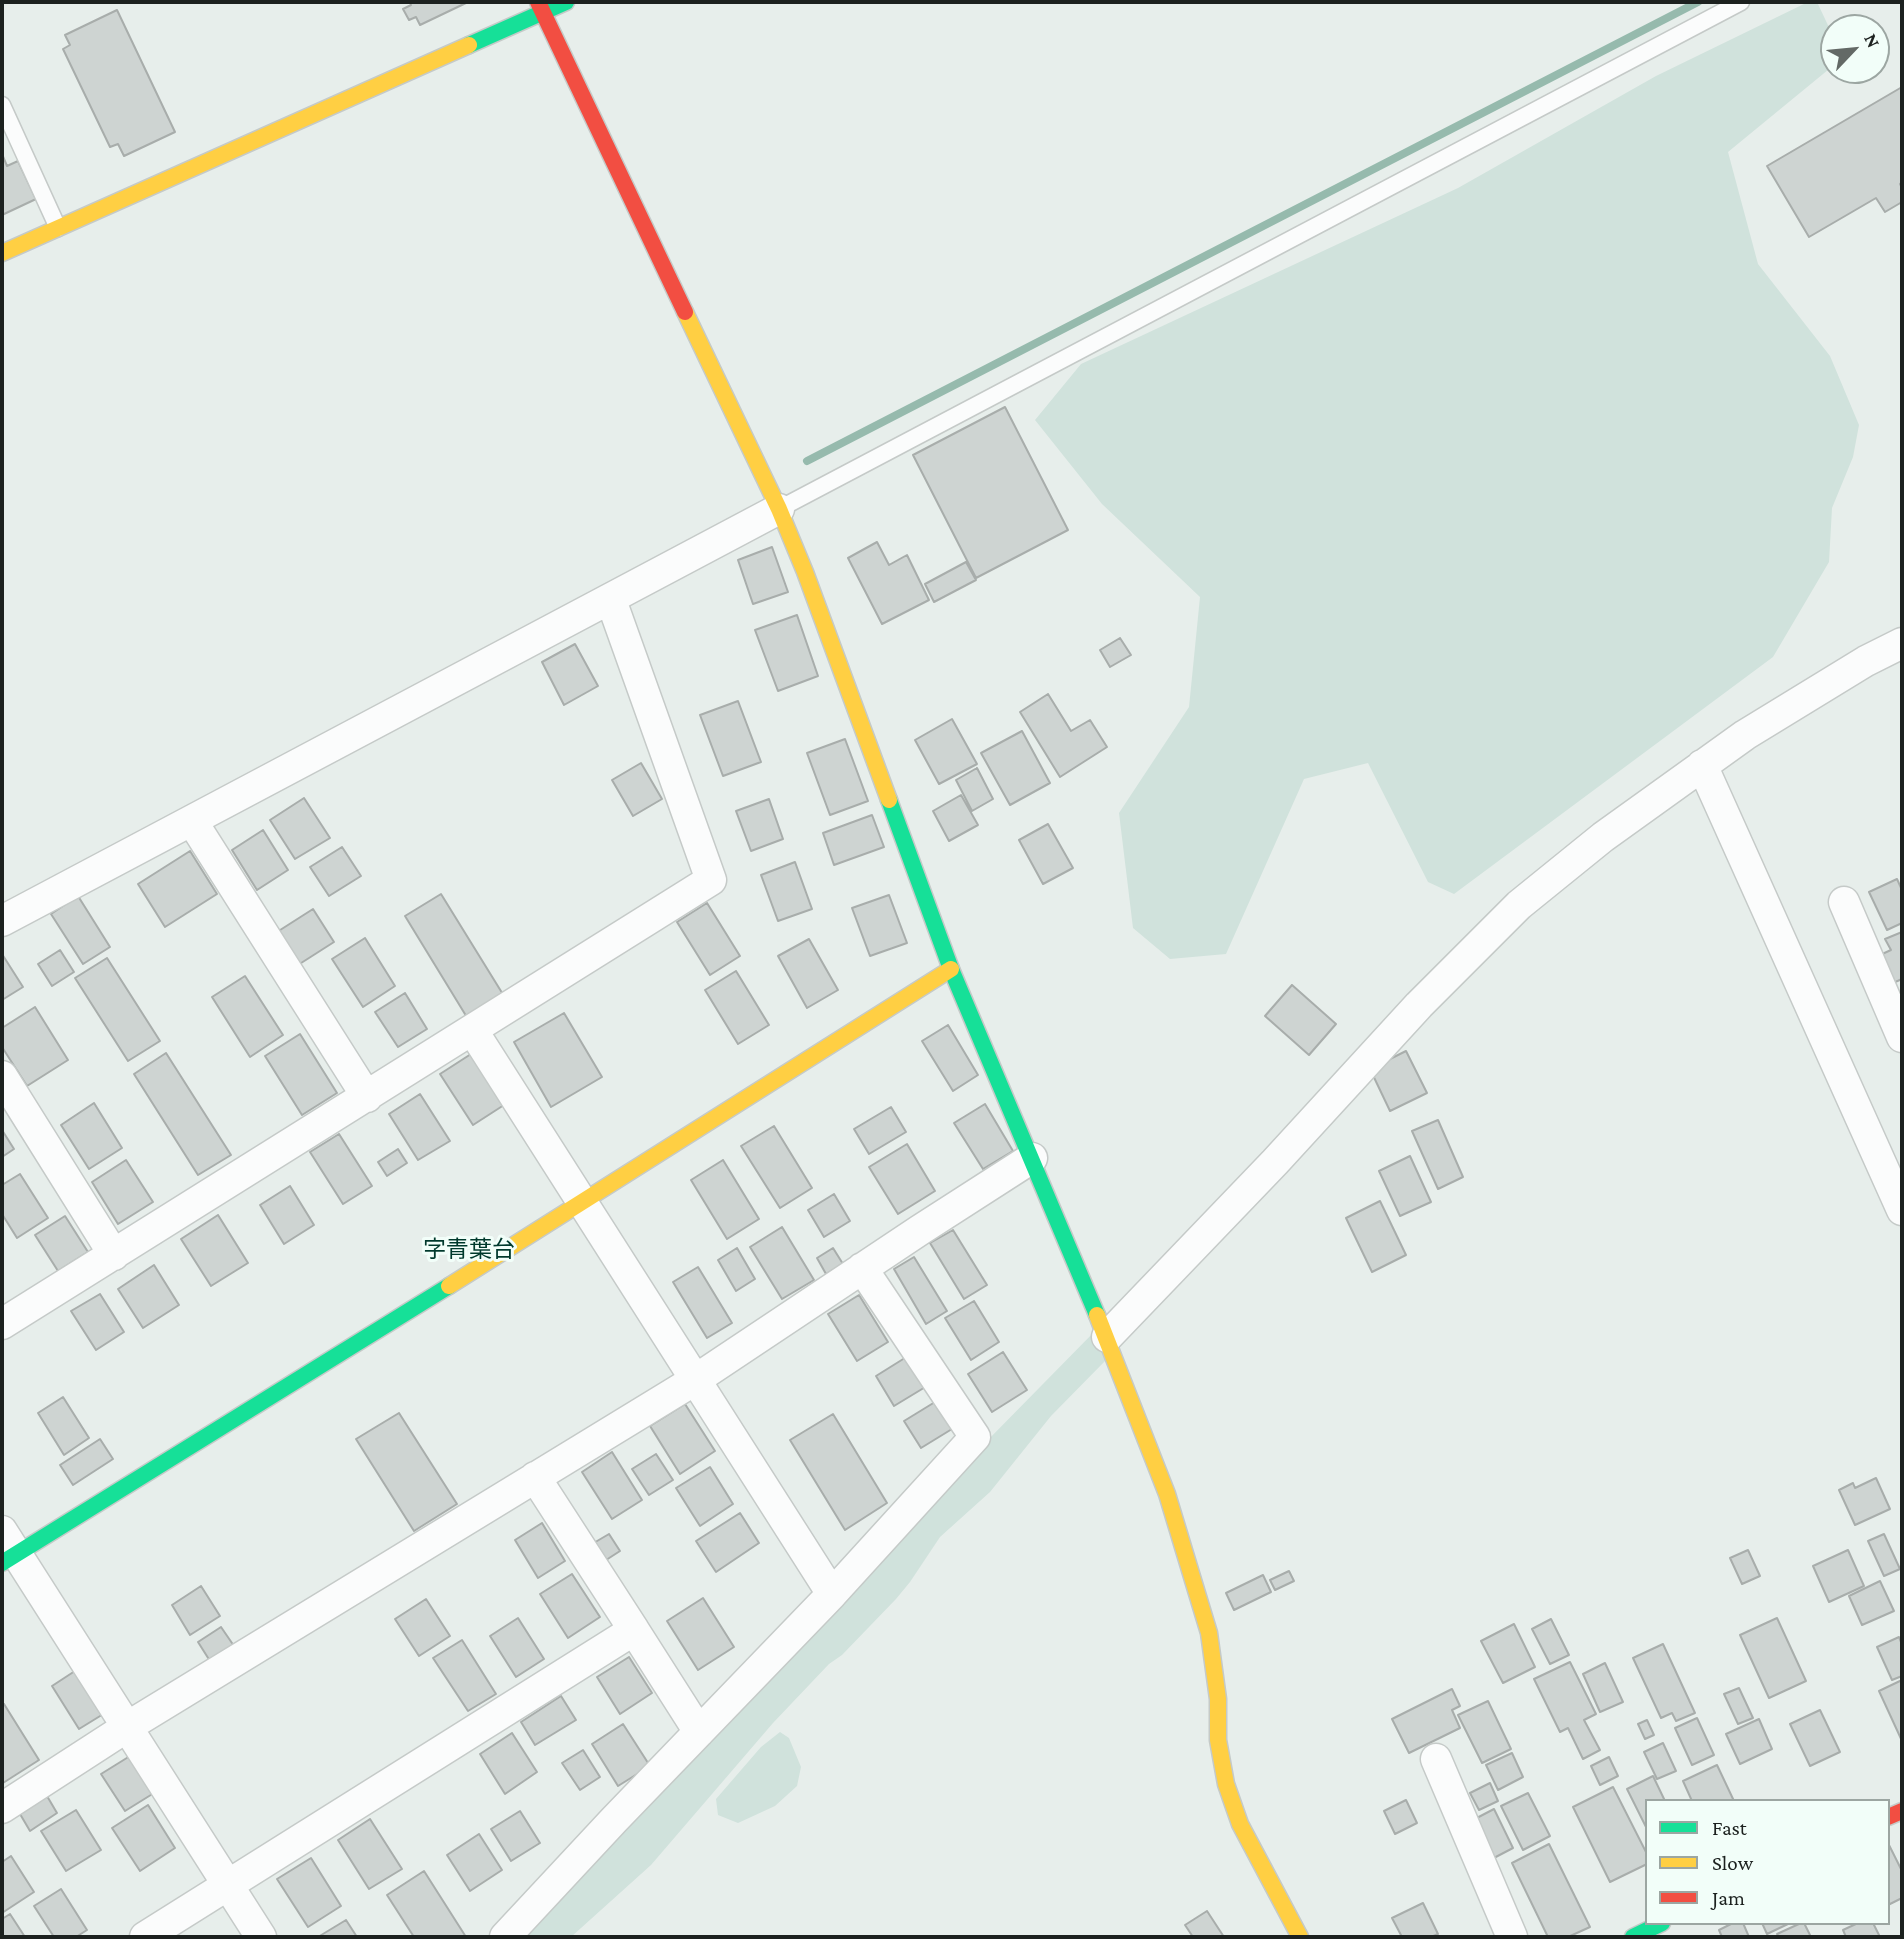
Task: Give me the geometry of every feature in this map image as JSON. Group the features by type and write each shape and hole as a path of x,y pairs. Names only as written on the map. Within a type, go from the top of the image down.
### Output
{"street":[{"path":"2,253 540,8 566,2"},
{"path":"540,8 779,509 805,572 951,969 1107,1337 1167,1494 1209,1633 1218,1699 1218,1740 1226,1784 1240,1824 1300,1937"},
{"path":"2,921 779,509"},
{"path":"2,1324 711,880 611,600"},
{"path":"1107,1337 1275,1162 1419,1005 1519,905 1603,837 1745,734 1866,661 1902,643"},
{"path":"1702,765 1890,1150 1902,1210"},
{"path":"192,821 367,1097"},
{"path":"1844,902 1902,1037"},
{"path":"261,1937 127,1727 6,1550 582,1203 951,969"},
{"path":"473,1031 832,1594"},
{"path":"2,1076 114,1255"},
{"path":"2,1808 127,1727 695,1380 1032,1158"},
{"path":"505,1937 832,1594 975,1437 862,1268"},
{"path":"535,1477 699,1732"},
{"path":"145,1937 634,1630"},
{"path":"1436,1759 1512,1937"},
{"path":"1633,1937 1658,1925"}],"lane":[{"path":"779,509 1741,2"},
{"path":"2,105 58,228"}],"shaded area":[{"path":"1808,2 1817,2 1823,14 1820,14 1820,76 1728,152 1758,264 1830,356 1859,425 1853,457 1832,508 1829,562 1773,657 1454,894 1428,882 1368,763 1304,779 1226,954 1170,959 1133,928 1119,813 1189,707 1200,597 1102,504 1035,420 1081,364 1458,188 1656,76"},
{"path":"1097,1329 1107,1359 1051,1416 990,1492 940,1537 896,1599 773,1723 651,1865 571,1937 520,1937 984,1444"},
{"path":"780,1732 789,1738 801,1767 797,1786 775,1806 738,1823 718,1815 716,1799 761,1747"}],"building":[{"path":"409,2 466,3 420,25 416,17 409,20 403,9 411,5"},
{"path":"117,10 175,132 124,156 118,144 110,147 63,49 70,45 65,35"},
{"path":"1902,87 1902,202 1885,212 1876,198 1809,237 1767,166"},
{"path":"2,154 7,166 18,161 36,199 2,215"},
{"path":"1005,407 1068,530 976,578 913,455"},
{"path":"877,542 889,565 907,555 929,600 882,624 848,558"},
{"path":"772,547 788,592 753,604 738,560"},
{"path":"966,562 976,580 934,602 925,584"},
{"path":"797,615 818,676 778,691 755,630"},
{"path":"1120,638 1131,655 1110,667 1100,650"},
{"path":"575,644 598,686 564,705 542,662"},
{"path":"1048,694 1071,731 1090,720 1107,747 1060,777 1020,712"},
{"path":"738,701 761,762 723,776 700,715"},
{"path":"952,719 977,764 939,784 915,740"},
{"path":"1022,731 1050,783 1010,805 981,753"},
{"path":"845,739 868,801 830,815 807,753"},
{"path":"641,763 662,799 633,816 612,780"},
{"path":"977,768 993,799 972,811 956,780"},
{"path":"961,795 978,825 949,841 933,811"},
{"path":"304,798 330,838 295,859 270,820"},
{"path":"769,799 783,839 751,851 736,811"},
{"path":"872,815 884,847 834,865 823,833"},
{"path":"1048,824 1073,868 1043,884 1019,840"},
{"path":"263,830 288,870 257,890 232,850"},
{"path":"342,847 361,876 329,896 310,867"},
{"path":"190,851 217,894 165,927 138,884"},
{"path":"795,862 812,909 778,921 761,875"},
{"path":"1897,879 1902,890 1902,923 1887,930 1869,892"},
{"path":"441,894 504,996 468,1019 405,916"},
{"path":"889,895 907,943 870,956 852,908"},
{"path":"78,896 110,947 83,964 51,914"},
{"path":"707,903 740,956 710,975 677,922"},
{"path":"313,909 334,942 298,965 277,932"},
{"path":"1902,932 1902,979 1893,983 1880,955 1891,950 1885,939"},
{"path":"365,938 395,986 363,1007 332,959"},
{"path":"809,939 838,990 807,1008 778,956"},
{"path":"60,950 74,972 52,986 38,964"},
{"path":"2,954 23,987 2,1000"},
{"path":"107,958 160,1041 128,1061 75,978"},
{"path":"736,971 769,1025 738,1044 705,990"},
{"path":"245,976 283,1035 250,1057 212,997"},
{"path":"1292,985 1336,1024 1309,1055 1265,1016"},
{"path":"405,993 427,1029 398,1047 375,1012"},
{"path":"35,1007 68,1060 27,1086 2,1047 2,1028"},
{"path":"564,1013 602,1077 551,1107 514,1042"},
{"path":"948,1025 978,1075 953,1091 922,1041"},
{"path":"300,1034 337,1093 302,1115 265,1056"},
{"path":"1406,1051 1427,1093 1390,1111 1370,1069"},
{"path":"166,1053 231,1155 198,1175 134,1074"},
{"path":"471,1054 504,1105 473,1125 440,1074"},
{"path":"420,1094 450,1141 418,1160 389,1114"},
{"path":"94,1103 122,1148 89,1169 61,1125"},
{"path":"985,1104 1013,1151 983,1169 954,1123"},
{"path":"891,1107 906,1132 869,1154 854,1129"},
{"path":"1438,1120 1463,1177 1438,1189 1412,1131"},
{"path":"774,1126 812,1188 780,1208 741,1146"},
{"path":"2,1130 14,1149 2,1157"},
{"path":"339,1134 372,1186 343,1204 310,1152"},
{"path":"907,1144 935,1191 898,1214 869,1167"},
{"path":"398,1149 407,1163 387,1176 378,1162"},
{"path":"1410,1156 1431,1202 1400,1216 1379,1171"},
{"path":"126,1160 153,1202 118,1224 92,1182"},
{"path":"723,1160 759,1219 727,1239 691,1180"},
{"path":"20,1174 48,1218 17,1238 2,1214 2,1185"},
{"path":"290,1186 314,1225 284,1244 260,1205"},
{"path":"834,1194 850,1221 824,1237 808,1210"},
{"path":"1380,1201 1406,1255 1372,1272 1346,1218"},
{"path":"218,1215 248,1263 211,1286 181,1239"},
{"path":"65,1216 88,1252 58,1271 35,1235"},
{"path":"782,1227 814,1280 782,1299 750,1247"},
{"path":"953,1230 987,1285 964,1299 930,1243"},
{"path":"737,1248 755,1279 736,1291 718,1260"},
{"path":"833,1248 843,1264 826,1274 817,1258"},
{"path":"914,1257 947,1311 926,1324 894,1269"},
{"path":"154,1265 179,1305 143,1328 118,1289"},
{"path":"698,1267 732,1323 707,1338 673,1282"},
{"path":"100,1294 124,1332 96,1350 71,1311"},
{"path":"859,1295 888,1342 857,1361 828,1314"},
{"path":"974,1301 999,1342 971,1360 945,1318"},
{"path":"1003,1352 1027,1390 992,1412 968,1374"},
{"path":"908,1356 927,1386 894,1406 876,1376"},
{"path":"63,1397 89,1438 64,1455 38,1413"},
{"path":"935,1402 952,1429 921,1448 904,1421"},
{"path":"685,1404 715,1451 680,1474 650,1426"},
{"path":"399,1413 457,1504 414,1531 356,1439"},
{"path":"833,1414 887,1503 845,1530 790,1440"},
{"path":"100,1439 113,1459 73,1485 60,1465"},
{"path":"612,1452 642,1500 612,1519 582,1472"},
{"path":"656,1454 673,1480 649,1495 632,1469"},
{"path":"710,1467 733,1504 700,1526 676,1488"},
{"path":"1876,1478 1890,1509 1855,1525 1839,1490 1853,1483 1855,1488"},
{"path":"740,1513 759,1543 716,1572 696,1541"},
{"path":"542,1523 565,1561 538,1578 515,1540"},
{"path":"609,1534 620,1551 603,1562 592,1544"},
{"path":"1884,1534 1900,1569 1884,1576 1868,1541"},
{"path":"1748,1550 1760,1576 1742,1584 1730,1558"},
{"path":"1848,1550 1864,1586 1829,1602 1813,1566"},
{"path":"1289,1571 1294,1581 1275,1590 1270,1580"},
{"path":"572,1574 600,1617 568,1638 540,1594"},
{"path":"1263,1575 1271,1592 1234,1610 1226,1593"},
{"path":"1880,1581 1894,1611 1862,1625 1849,1596"},
{"path":"201,1586 220,1616 190,1635 172,1605"},
{"path":"703,1598 734,1647 698,1670 667,1621"},
{"path":"426,1599 450,1636 419,1656 395,1619"},
{"path":"518,1618 544,1659 516,1677 490,1636"},
{"path":"1777,1618 1806,1681 1769,1698 1740,1635"},
{"path":"1551,1619 1569,1655 1550,1664 1532,1629"},
{"path":"1514,1624 1535,1667 1503,1683 1481,1641"},
{"path":"221,1627 234,1646 210,1661 198,1642"},
{"path":"1899,1637 1902,1645 1902,1676 1892,1680 1877,1647"},
{"path":"462,1640 496,1694 468,1711 433,1658"},
{"path":"1663,1644 1695,1713 1676,1721 1672,1713 1661,1718 1633,1658"},
{"path":"629,1657 652,1693 620,1714 597,1677"},
{"path":"1570,1662 1596,1714 1584,1720 1600,1750 1583,1759 1568,1728 1560,1732 1534,1679"},
{"path":"1605,1663 1623,1702 1600,1712 1583,1674"},
{"path":"78,1669 105,1713 79,1729 52,1686"},
{"path":"1902,1680 1902,1741 1879,1691"},
{"path":"1739,1688 1753,1718 1738,1724 1724,1694"},
{"path":"1452,1689 1460,1706 1452,1710 1460,1728 1409,1753 1392,1719"},
{"path":"561,1696 576,1720 535,1745 521,1722"},
{"path":"1488,1701 1511,1749 1482,1763 1458,1715"},
{"path":"4,1704 39,1760 3,1783 2,1706"},
{"path":"1820,1710 1840,1752 1810,1766 1790,1724"},
{"path":"1697,1718 1714,1755 1692,1765 1675,1728"},
{"path":"1759,1719 1772,1749 1740,1764 1726,1734"},
{"path":"1647,1720 1654,1735 1645,1739 1638,1724"},
{"path":"623,1724 650,1766 618,1786 592,1744"},
{"path":"512,1733 537,1772 505,1794 480,1754"},
{"path":"1663,1743 1676,1771 1657,1779 1644,1752"},
{"path":"583,1750 600,1777 580,1790 562,1763"},
{"path":"1512,1753 1523,1777 1498,1790 1486,1765"},
{"path":"130,1756 154,1793 125,1811 101,1774"},
{"path":"1609,1757 1618,1776 1600,1785 1591,1766"},
{"path":"1717,1765 1733,1799 1691,1799 1683,1781"},
{"path":"1653,1776 1664,1799 1645,1799 1645,1825 1627,1789"},
{"path":"1490,1783 1498,1801 1479,1810 1470,1793"},
{"path":"1613,1787 1645,1850 1645,1865 1610,1882 1573,1807"},
{"path":"1528,1793 1550,1836 1523,1850 1501,1806"},
{"path":"47,1796 57,1813 30,1831 20,1814"},
{"path":"1406,1800 1417,1823 1395,1834 1384,1811"},
{"path":"148,1805 175,1848 140,1871 112,1828"},
{"path":"1494,1809 1513,1848 1490,1860 1471,1821"},
{"path":"76,1810 101,1850 66,1871 41,1831"},
{"path":"520,1811 540,1843 511,1861 491,1829"},
{"path":"370,1819 402,1869 369,1889 338,1840"},
{"path":"479,1834 502,1870 470,1891 447,1855"},
{"path":"1549,1844 1590,1927 1568,1937 1548,1937 1512,1863"},
{"path":"1890,1847 1902,1871 1902,1898 1890,1904"},
{"path":"11,1856 34,1892 2,1913 2,1862"},
{"path":"311,1858 341,1906 308,1927 277,1879"},
{"path":"424,1871 466,1937 414,1937 387,1895"},
{"path":"61,1889 87,1930 76,1937 54,1937 34,1906"},
{"path":"1423,1903 1438,1934 1431,1937 1402,1937 1392,1918"},
{"path":"1207,1911 1224,1937 1193,1937 1185,1925"},
{"path":"10,1914 25,1937 2,1937 2,1919"},
{"path":"346,1920 357,1937 318,1937"},
{"path":"1729,1925 1744,1925 1749,1937 1722,1937 1719,1930"},
{"path":"1763,1925 1786,1925 1767,1934"},
{"path":"1797,1925 1805,1925 1811,1937 1779,1937 1777,1934"},
{"path":"1854,1925 1874,1925 1880,1937 1846,1937 1843,1930"}],"waterway":[{"path":"807,461 1698,2"}],"traffic: fast":[{"path":"469,45 566,2"},
{"path":"889,800 951,969 1097,1315"},
{"path":"2,1563 449,1286"},
{"path":"1633,1937 1658,1925"}],"traffic: slow":[{"path":"2,253 469,45"},
{"path":"685,312 779,509 889,800"},
{"path":"449,1286 951,969"},
{"path":"1097,1315 1167,1494 1209,1633 1218,1699 1218,1740 1226,1784 1240,1824 1300,1937"}],"traffic: jam":[{"path":"538,2 685,312"},
{"path":"1890,1816 1902,1811"}],"district":[{"name":"字青葉台","path":"469,1250"}]}
